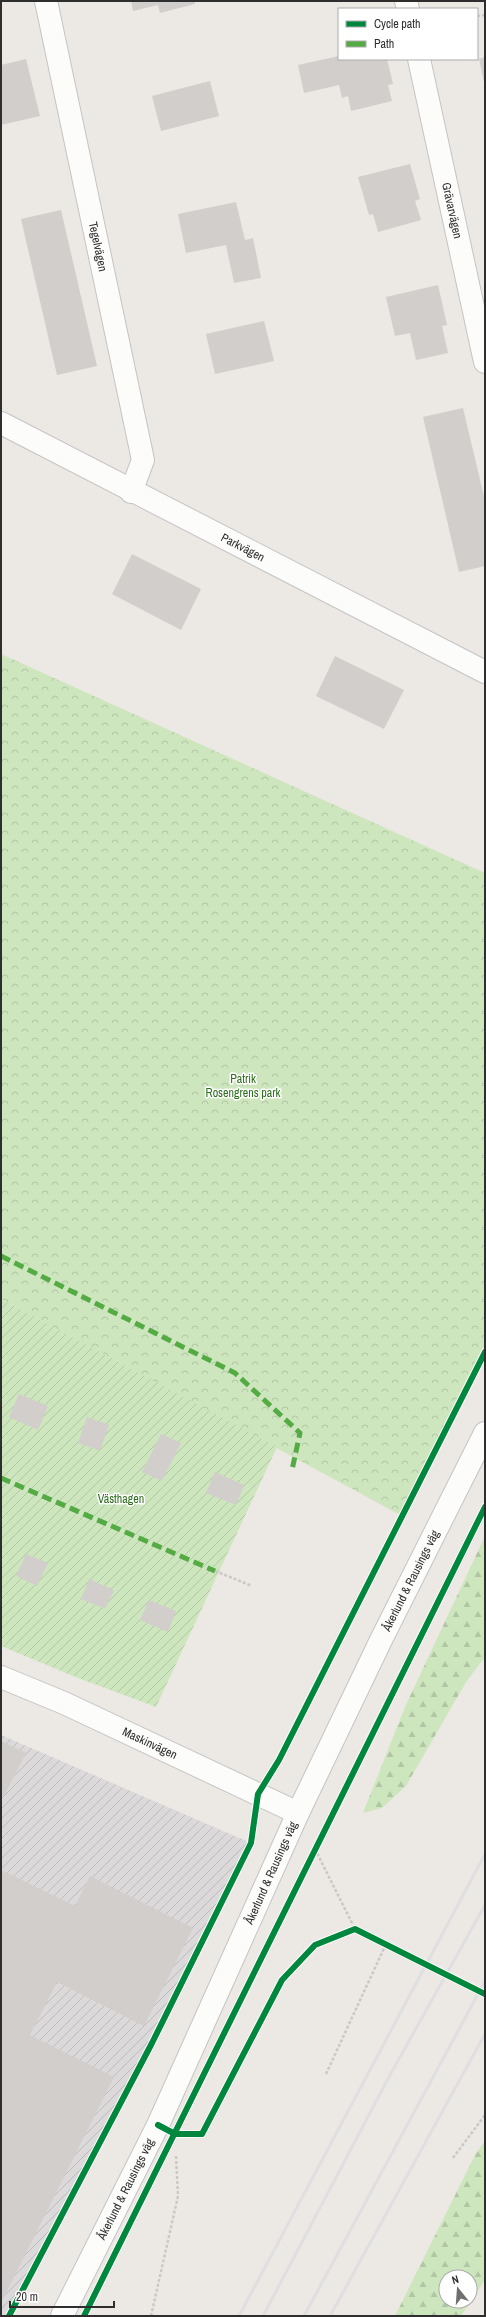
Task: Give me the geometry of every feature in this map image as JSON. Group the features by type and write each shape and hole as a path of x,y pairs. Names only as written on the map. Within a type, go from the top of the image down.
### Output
{"street":[{"name":"Tegelvägen","path":"46,1 143,460 131,492"},
{"name":"Grävarvägen","path":"419,60 485,362"},
{"name":"Parkvägen","path":"1,423 131,492 485,672"},
{"name":"Åkerlund & Rausings väg","path":"62,2316 167,2129 298,1813 381,1640 485,1433"},
{"name":"Maskinvägen","path":"1,1676 64,1703 298,1813"}],"path":[{"path":"216,1571 252,1586"},
{"path":"315,1849 358,1930 348,1931"},
{"path":"326,2074 383,1942 393,1948"},
{"path":"452,2158 485,2114"},
{"path":"151,2316 178,2196 167,2129"}],"shaded area":[{"path":"1,1735 251,1843 152,2043 9,2316 1,2316"}],"green space":[{"name":"Patrik Rosengrens park","path":"1,654 485,873 485,1352 402,1516 1,1299"},
{"name":"Västhagen","path":"1,1299 277,1447 156,1707 78,1678 1,1646"},
{"path":"485,1536 485,1657 466,1682 406,1786 382,1808 363,1813 405,1707"},
{"path":"485,2141 485,2280 478,2290 478,2269 438,2269 438,2309 466,2309 461,2316 395,2316 476,2153"}],"building":[{"path":"131,1 195,1 195,4 160,13 158,5 133,11"},
{"path":"338,56 338,60 387,60 393,84 388,85 392,101 351,111 348,96 342,98 339,85 304,93 298,65"},
{"path":"485,57 485,82 484,82 479,59"},
{"path":"26,59 40,116 1,125 1,65"},
{"path":"210,81 219,116 161,131 152,96"},
{"path":"410,164 420,199 415,201 421,220 378,232 373,214 369,215 358,177"},
{"path":"236,202 245,240 253,238 261,278 234,283 226,245 186,253 178,214"},
{"path":"61,210 97,366 57,375 21,219"},
{"path":"438,285 447,325 442,326 448,353 416,360 410,333 395,336 386,297"},
{"path":"264,321 274,361 215,374 206,334"},
{"path":"463,408 485,501 485,566 459,572 423,417"},
{"path":"132,554 201,589 181,630 112,594"},
{"path":"335,656 404,690 384,729 316,696"},
{"path":"19,1394 48,1406 38,1430 9,1417"},
{"path":"87,1417 109,1425 100,1451 78,1443"},
{"path":"161,1434 181,1443 162,1481 142,1472"},
{"path":"215,1472 244,1485 236,1505 206,1493"},
{"path":"26,1554 48,1563 37,1586 16,1576"},
{"path":"89,1579 114,1590 105,1609 81,1599"},
{"path":"149,1600 176,1611 168,1632 140,1620"},
{"path":"1,1741 26,1753 4,1796 1,1794"},
{"path":"1,1870 75,1906 90,1876 193,1928 144,2026 57,1982 30,2035 114,2077 3,2299 1,2298"}],"railway":[{"path":"239,2316 485,1854"},
{"path":"263,2316 390,2075 485,1905"},
{"path":"304,2316 485,1981"},
{"path":"330,2316 485,2034"}],"marked path":[{"path":"1,1256 235,1373 300,1433 292,1470"},
{"path":"1,1478 215,1571"}],"cycle path":[{"path":"9,2316 152,2043 251,1843 258,1794 279,1760 485,1352"},
{"path":"84,2316 485,1507"},
{"path":"158,2125 175,2134 202,2134 282,1980 315,1945 355,1929 485,1994"}]}
